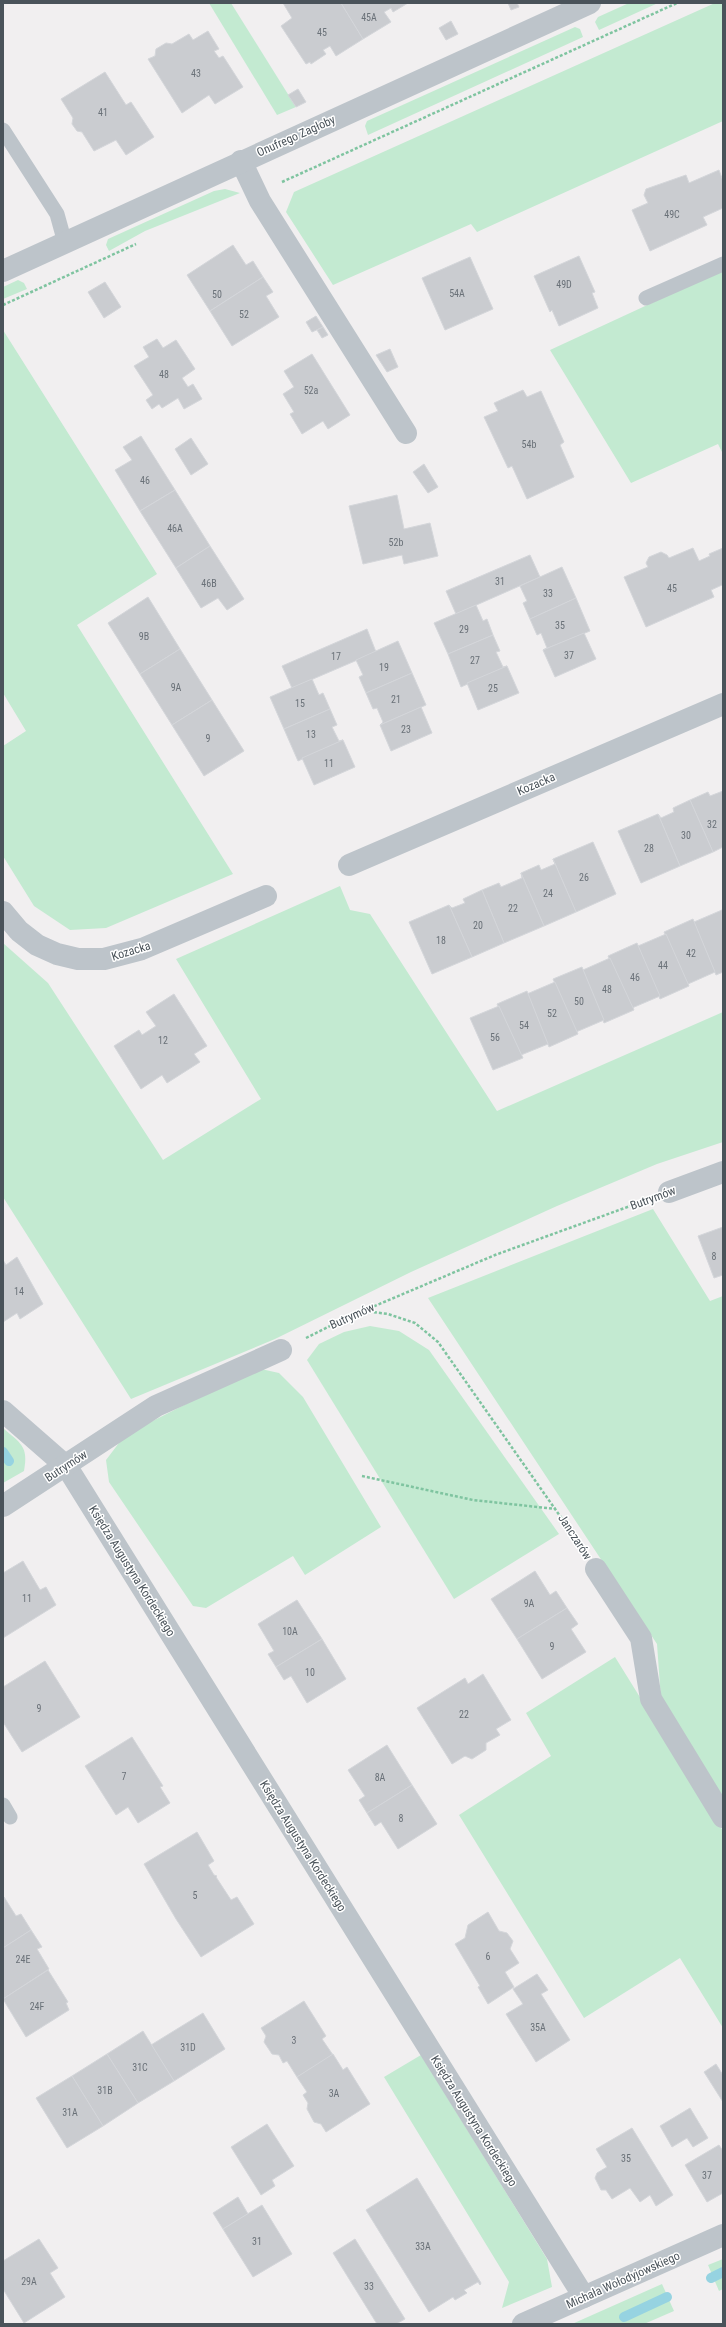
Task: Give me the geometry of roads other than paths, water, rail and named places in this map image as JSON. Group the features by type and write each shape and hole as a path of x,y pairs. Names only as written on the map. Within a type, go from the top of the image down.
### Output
{"street":[{"name":"Onufrego Zagłoby","path":"3,271 241,161 590,3"},
{"path":"241,161 260,201 406,433"},
{"name":"Kozacka","path":"349,865 723,704"},
{"name":"Kozacka","path":"3,912 19,930 31,940 56,954 78,959 104,959 142,949 266,896"},
{"name":"Butrymów","path":"669,1192 723,1172"},
{"name":"Butrymów","path":"3,1506 66,1467 156,1406 281,1350"},
{"name":"Księdza Augustyna Kordeckiego","path":"3,1411 66,1467 584,2297"},
{"name":"Janczarów","path":"596,1569 641,1638 651,1699 723,1817"},
{"name":"Michała Wołodyjowskiego","path":"523,2324 723,2236"}],"lane":[{"path":"3,130 57,214 65,243"},
{"path":"646,298 723,264"}],"waterway":[{"path":"3,1452 9,1461"},
{"path":"711,2278 723,2272"},
{"path":"624,2317 667,2297"}]}
